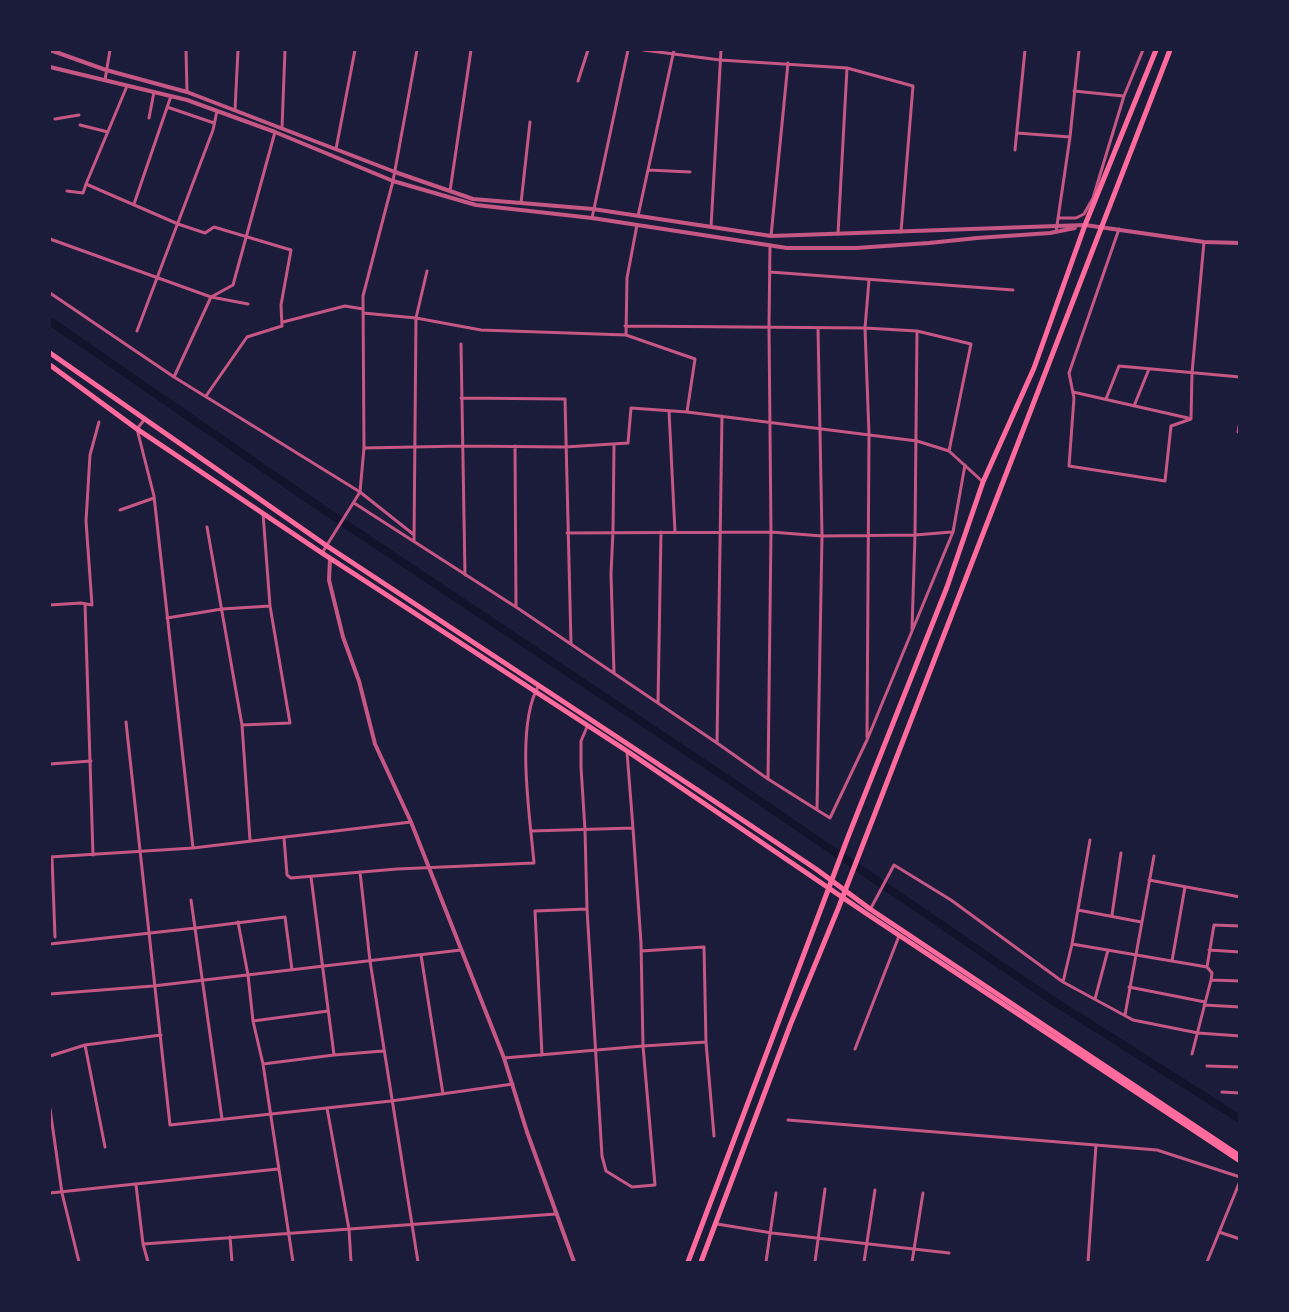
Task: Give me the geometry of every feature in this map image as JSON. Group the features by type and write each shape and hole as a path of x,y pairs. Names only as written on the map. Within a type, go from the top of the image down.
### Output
{"main road":[{"path":"688,1263 848,837 947,587 983,482 1035,368 1084,225 1156,50"},
{"path":"700,1263 790,1023 838,909 1170,50"},
{"path":"50,353 327,546 806,863 900,934 1239,1161"},
{"path":"50,365 137,429 330,559 588,725 1239,1156"}],"street":[{"path":"50,50 106,70 187,92 473,200 593,209 771,236 1084,225 1204,242 1239,243"},
{"path":"105,80 110,50"},
{"path":"186,50 187,92"},
{"path":"235,110 238,50"},
{"path":"282,128 285,50"},
{"path":"336,149 355,50"},
{"path":"322,553 360,492 364,448 363,296 395,172 417,50"},
{"path":"450,191 471,50"},
{"path":"578,81 588,50"},
{"path":"592,218 628,50"},
{"path":"643,50 673,51 720,60 847,68 913,86 900,232"},
{"path":"711,227 722,50"},
{"path":"1015,150 1025,50"},
{"path":"1056,232 1070,137 1078,50"},
{"path":"1059,218 1076,218 1084,214 1093,198 1124,96 1143,50"},
{"path":"638,216 673,51"},
{"path":"771,236 788,63"},
{"path":"50,67 171,96 275,132 393,181 476,205 592,218 786,248 856,248 1056,232 1084,225"},
{"path":"838,234 847,68"},
{"path":"67,191 83,193 127,86"},
{"path":"1074,91 1124,96"},
{"path":"149,118 154,92"},
{"path":"134,204 171,96"},
{"path":"167,107 214,124"},
{"path":"137,331 178,224 217,111"},
{"path":"55,119 79,115"},
{"path":"521,203 530,122"},
{"path":"80,125 108,132"},
{"path":"174,377 211,297 233,285 275,132"},
{"path":"1017,133 1070,137"},
{"path":"316,149 318,142"},
{"path":"648,170 690,172"},
{"path":"86,184 178,224 205,233 214,227 291,250 281,305 282,326 247,337 206,396"},
{"path":"626,335 627,278 637,225"},
{"path":"1119,229 1069,373 1074,398 1069,466 1165,481 1171,426 1191,419"},
{"path":"50,239 211,297 248,304"},
{"path":"1191,419 1192,373 1204,242"},
{"path":"768,779 771,245"},
{"path":"414,541 416,318 427,271"},
{"path":"770,272 1013,290"},
{"path":"867,740 869,434 865,328 868,280"},
{"path":"50,293 174,377 360,492 413,534"},
{"path":"282,322 345,306 481,330 626,335 696,359 687,412"},
{"path":"625,326 917,330 971,344 949,451"},
{"path":"817,809 822,536 818,328"},
{"path":"912,631 917,330"},
{"path":"461,344 465,575"},
{"path":"1106,399 1119,366 1239,377"},
{"path":"1134,406 1149,369"},
{"path":"1073,392 1191,419"},
{"path":"462,398 565,399 571,644"},
{"path":"364,448 565,447 628,443 631,408 771,421 916,441 949,451 983,482"},
{"path":"669,411 675,532"},
{"path":"717,742 722,416"},
{"path":"144,420 137,429 154,498 193,848"},
{"path":"1238,432 1239,421"},
{"path":"50,605 92,605 86,521 90,455 99,422"},
{"path":"614,445 611,574 614,673"},
{"path":"515,446 516,608"},
{"path":"354,503 571,644 768,779 830,818 867,740 953,532 965,465"},
{"path":"120,510 154,498"},
{"path":"242,725 290,723 270,606 263,512"},
{"path":"207,528 242,725 250,841"},
{"path":"658,703 661,532"},
{"path":"567,533 771,532 822,536 915,535 953,532"},
{"path":"330,559 329,580 334,603 343,637 359,681 375,744 411,822 504,1058 527,1132 574,1263"},
{"path":"86,604 93,855"},
{"path":"167,618 222,609 270,606"},
{"path":"284,838 287,875 291,878 534,863 526,747 531,701 539,685"},
{"path":"126,723 170,1125 391,1101 513,1084"},
{"path":"588,725 581,741 587,909 602,1156 606,1171 632,1187 655,1185 643,1046 641,951 627,751"},
{"path":"50,764 91,761"},
{"path":"55,938 51,857 193,848 411,822"},
{"path":"531,831 633,828"},
{"path":"1063,982 1090,840"},
{"path":"1112,915 1121,853"},
{"path":"1125,1016 1154,856"},
{"path":"869,911 894,865 951,900 1063,982 1132,1020 1198,1033 1239,1036"},
{"path":"360,872 370,961 418,1263"},
{"path":"311,877 334,1055"},
{"path":"1149,880 1239,897"},
{"path":"1172,961 1185,886"},
{"path":"191,900 222,1119"},
{"path":"542,1055 535,911 587,909"},
{"path":"1078,910 1142,922"},
{"path":"50,944 285,916 292,970"},
{"path":"238,922 248,975 253,1021 263,1064 293,1263"},
{"path":"1192,1054 1211,980 1212,973 1208,967 1214,926 1239,926"},
{"path":"855,1049 900,934"},
{"path":"1072,944 1208,967"},
{"path":"641,951 704,947 706,1042 714,1136"},
{"path":"50,994 153,986 461,950"},
{"path":"1095,999 1108,950"},
{"path":"1209,950 1239,952"},
{"path":"421,955 443,1094"},
{"path":"1211,980 1239,981"},
{"path":"1129,987 1204,1003 1239,1007"},
{"path":"253,1021 328,1011"},
{"path":"50,1056 85,1045 161,1035"},
{"path":"504,1058 706,1042"},
{"path":"85,1045 105,1147"},
{"path":"263,1064 384,1051"},
{"path":"1206,1066 1239,1067"},
{"path":"1222,1092 1239,1093"},
{"path":"327,1108 349,1229 351,1263"},
{"path":"50,1109 62,1193 78,1263"},
{"path":"788,1120 1157,1149 1239,1179 1207,1263"},
{"path":"1088,1263 1096,1145"},
{"path":"50,1193 278,1169"},
{"path":"136,1185 147,1263"},
{"path":"815,1263 825,1189"},
{"path":"864,1263 875,1190"},
{"path":"766,1263 776,1192"},
{"path":"912,1263 923,1193"},
{"path":"143,1245 556,1214"},
{"path":"715,1224 772,1233 949,1253"},
{"path":"1219,1232 1239,1239"},
{"path":"230,1237 232,1263"}],"waterway":[{"path":"50,321 314,503 732,782 1052,1000 1240,1119"}]}
